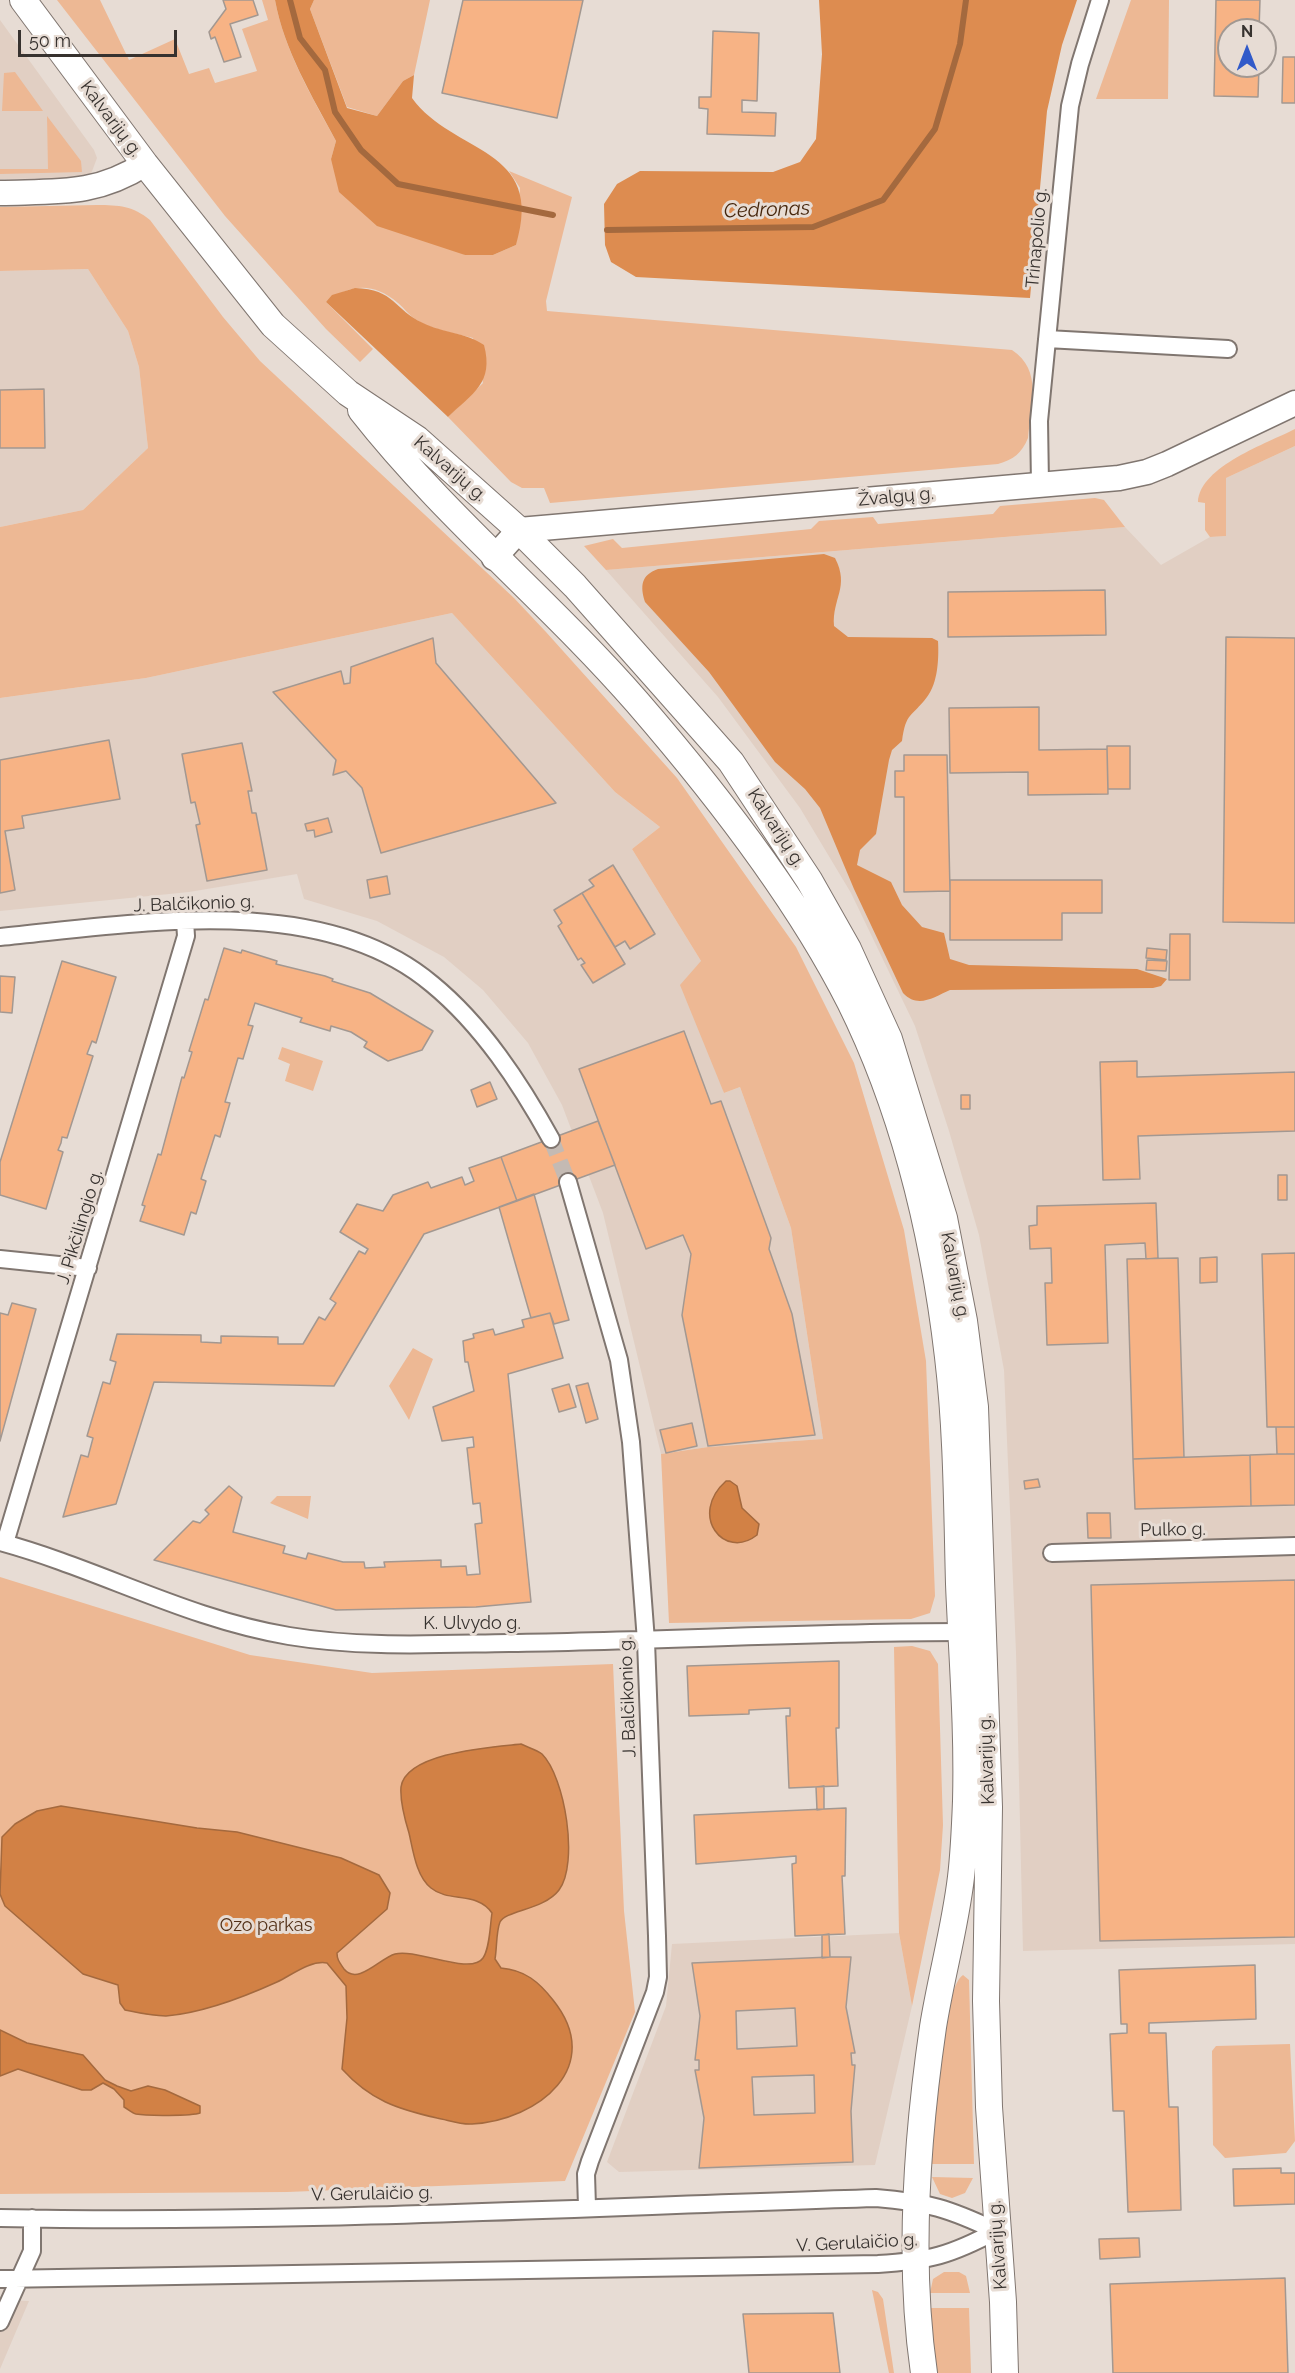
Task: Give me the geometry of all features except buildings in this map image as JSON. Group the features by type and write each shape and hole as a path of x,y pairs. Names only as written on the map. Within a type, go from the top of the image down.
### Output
{"main road":[{"name":"Kalvarijų g.","path":"23,0 145,164 273,325 348,393 417,439 519,530 575,586 732,762 809,880 848,950 889,1039 914,1115 955,1268 975,1407 989,1807 986,2001 1005,2373"},
{"path":"0,193 97,188 125,177 145,164"},
{"name":"Kalvarijų g.","path":"348,393 399,459 494,558 586,645 704,782 800,916 848,998 894,1110 928,1237 949,1361 954,1428 966,1741 964,1843 958,1902 928,2064 918,2201 917,2303 924,2373"},
{"name":"Žvalgų g.","path":"519,530 1119,478 1147,472 1295,403"},
{"path":"494,558 519,530"},
{"path":"704,782 732,762"}],"street":[{"name":"Trinapolio g.","path":"1040,484 1039,421 1070,106 1080,64 1100,0"},
{"path":"1047,339 1228,349"},
{"name":"J. Balčikonio g.","path":"0,937 185,921 224,920 293,925 362,944 386,954 432,984 470,1023 514,1078 551,1139"},
{"name":"J. Pikčilingio g.","path":"3,1542 88,1268 186,936 185,921"},
{"name":"J. Balčikonio g.","path":"568,1182 619,1360 631,1442 646,1641 658,1977 648,2011 586,2174 587,2207"},
{"path":"0,1259 88,1268"},
{"name":"K. Ulvydo g.","path":"3,1542 122,1584 190,1612 244,1628 291,1636 381,1644 646,1641 961,1632"},
{"name":"Pulko g.","path":"1052,1553 1295,1546"},
{"name":"V. Gerulaičio g.","path":"0,2218 98,2220 876,2199 918,2201 956,2212 996,2231"},
{"path":"0,2322 21,2280 32,2251 32,2218"},
{"name":"V. Gerulaičio g.","path":"0,2279 917,2262 958,2251 996,2231"}],"shaded area":[{"path":"275,0 314,0 310,9 347,108 377,116 403,81 414,75 412,98 429,117 491,156 507,170 518,188 522,213 516,245 493,255 465,255 377,226 339,192 331,159 336,141 292,55"},
{"path":"819,0 1077,0 1062,45 1047,111 1030,298 636,277 611,262 605,245 604,204 617,184 640,171 773,172 800,162 816,139 822,54"},
{"path":"0,20 94,150 97,158 91,174 83,178 0,179"},
{"path":"88,269 128,331 139,367 148,448 83,510 0,527 0,271"},
{"path":"355,288 378,292 423,323 469,337 484,345 486,369 484,378 473,394 448,417 326,302 332,295"},
{"path":"1295,446 1295,1944 1023,1951 1016,1652 1004,1370 979,1235 949,1131 915,1026 851,893 800,808 718,697 606,570 1125,527 1161,565 1210,537 1226,536 1226,478"},
{"path":"824,554 835,558 839,568 841,585 835,608 834,626 848,637 932,638 938,641 936,678 927,697 907,720 902,741 892,750 876,834 860,850 857,865 891,882 902,905 922,927 944,933 950,959 969,965 1137,969 1167,979 1161,986 1153,988 950,990 920,1001 909,998 903,993 854,889 820,808 805,789 775,762 709,672 645,602 643,596 642,586 645,578 658,569"},
{"path":"452,613 615,792 660,827 632,849 701,961 724,1093 740,1087 791,1228 823,1439 708,1447 661,1454 603,1213 562,1105 528,1043 483,990 444,957 377,921 304,899 297,874 189,892 0,911 0,698 146,678"},
{"path":"726,1481 737,1486 742,1508 759,1524 757,1535 745,1542 733,1542 723,1538 715,1530 710,1520 710,1507 715,1494"},
{"path":"521,1744 542,1754 557,1781 567,1820 568,1861 565,1877 559,1890 552,1897 510,1915 500,1922 495,1959 501,1968 524,1974 537,1982 548,1994 567,2024 572,2047 568,2067 558,2085 541,2100 520,2112 497,2120 463,2124 423,2115 385,2102 352,2080 342,2069 347,2018 346,1986 327,1963 308,1966 264,1988 208,2008 166,2016 125,2010 120,2003 118,1985 83,1974 5,1906 0,1894 2,1837 15,1824 37,1811 61,1806 197,1828 237,1832 341,1858 379,1875 390,1893 387,1909 337,1953 340,1963 350,1973 362,1973 389,1956 404,1953 455,1963 477,1963 483,1958 487,1948 492,1913 479,1902 446,1895 426,1883 414,1855 403,1810 401,1787 406,1775 418,1766 434,1759 472,1750"},
{"path":"899,1933 912,2006 875,2165 619,2172 607,2162 666,2006 672,1944"},
{"path":"0,2030 27,2043 83,2055 105,2080 117,2086 131,2091 148,2086 165,2090 200,2106 200,2113 188,2115 136,2114 124,2107 124,2100 114,2089 103,2083 91,2090 82,2090 18,2069 0,2076"},
{"path":"0,2300 29,2301 0,2369"}],"green space":[{"path":"57,0 100,0 129,60 175,39 189,74 209,68 215,83 257,71 242,29 268,20 262,0 275,0 292,55 336,141 331,159 465,255 493,255 516,245 520,188 509,171 572,197 546,301 547,311 1012,350 1022,358 1031,378 1033,390 1028,438 1016,455 998,464 550,503 544,488 522,488 511,482 448,417 483,383 473,338 421,323 380,291 353,289 326,302 373,349 360,362 326,329 225,216"},
{"path":"314,0 430,0 414,75 403,81 377,116 347,107 310,9"},
{"path":"1131,0 1169,0 1168,99 1096,99"},
{"path":"15,72 43,111 2,111 4,73"},
{"path":"47,116 81,161 82,172 0,174 0,169 48,169"},
{"path":"97,205 125,207 150,220 223,317 260,361 514,598 677,778 796,947 854,1063 904,1230 926,1361 935,1596 930,1613 911,1619 669,1623 661,1454 708,1447 823,1439 791,1228 740,1087 724,1093 680,985 701,961 632,849 660,827 615,792 452,613 146,678 0,698 0,527 83,510 148,448 139,367 128,331 88,269 0,271 0,207"},
{"path":"1295,429 1295,446 1226,478 1226,536 1210,537 1205,530 1205,503 1198,502 1202,489 1210,477 1237,457"},
{"path":"1095,498 1104,500 1125,527 606,570 584,546 613,539 622,548 811,529 819,521 873,517 878,524 993,514 1000,506"},
{"path":"282,1047 323,1061 313,1091 285,1081 290,1064 278,1059"},
{"path":"413,1348 433,1359 409,1420 389,1386"},
{"path":"277,1496 311,1496 308,1519 270,1503"},
{"name":"Ozo parkas","path":"0,1577 250,1655 372,1673 613,1664 624,1911 635,2012 565,2181 287,2192 0,2194"},
{"path":"912,1646 930,1651 938,1664 943,1825 940,1870 912,2006 899,1933 894,1647"},
{"path":"963,1975 969,1980 974,2164 932,2164 944,2033 955,1986"},
{"path":"1290,2044 1295,2141 1286,2153 1225,2158 1213,2145 1212,2051 1216,2046"},
{"path":"932,2177 973,2178 965,2193 952,2198 940,2194"},
{"path":"944,2272 959,2272 966,2276 970,2293 930,2293 933,2279"},
{"path":"872,2290 878,2292 883,2299 894,2373 889,2373"},
{"path":"929,2308 969,2308 971,2373 934,2373"}],"waterway":[{"name":"Cedronas","path":"290,0 300,38 325,70 335,112 361,150 398,184 553,215"},
{"name":"Cedronas","path":"607,230 813,227 883,200 935,129 960,44 966,0"}],"tunnel":[{"path":"551,1139 568,1182"}]}
